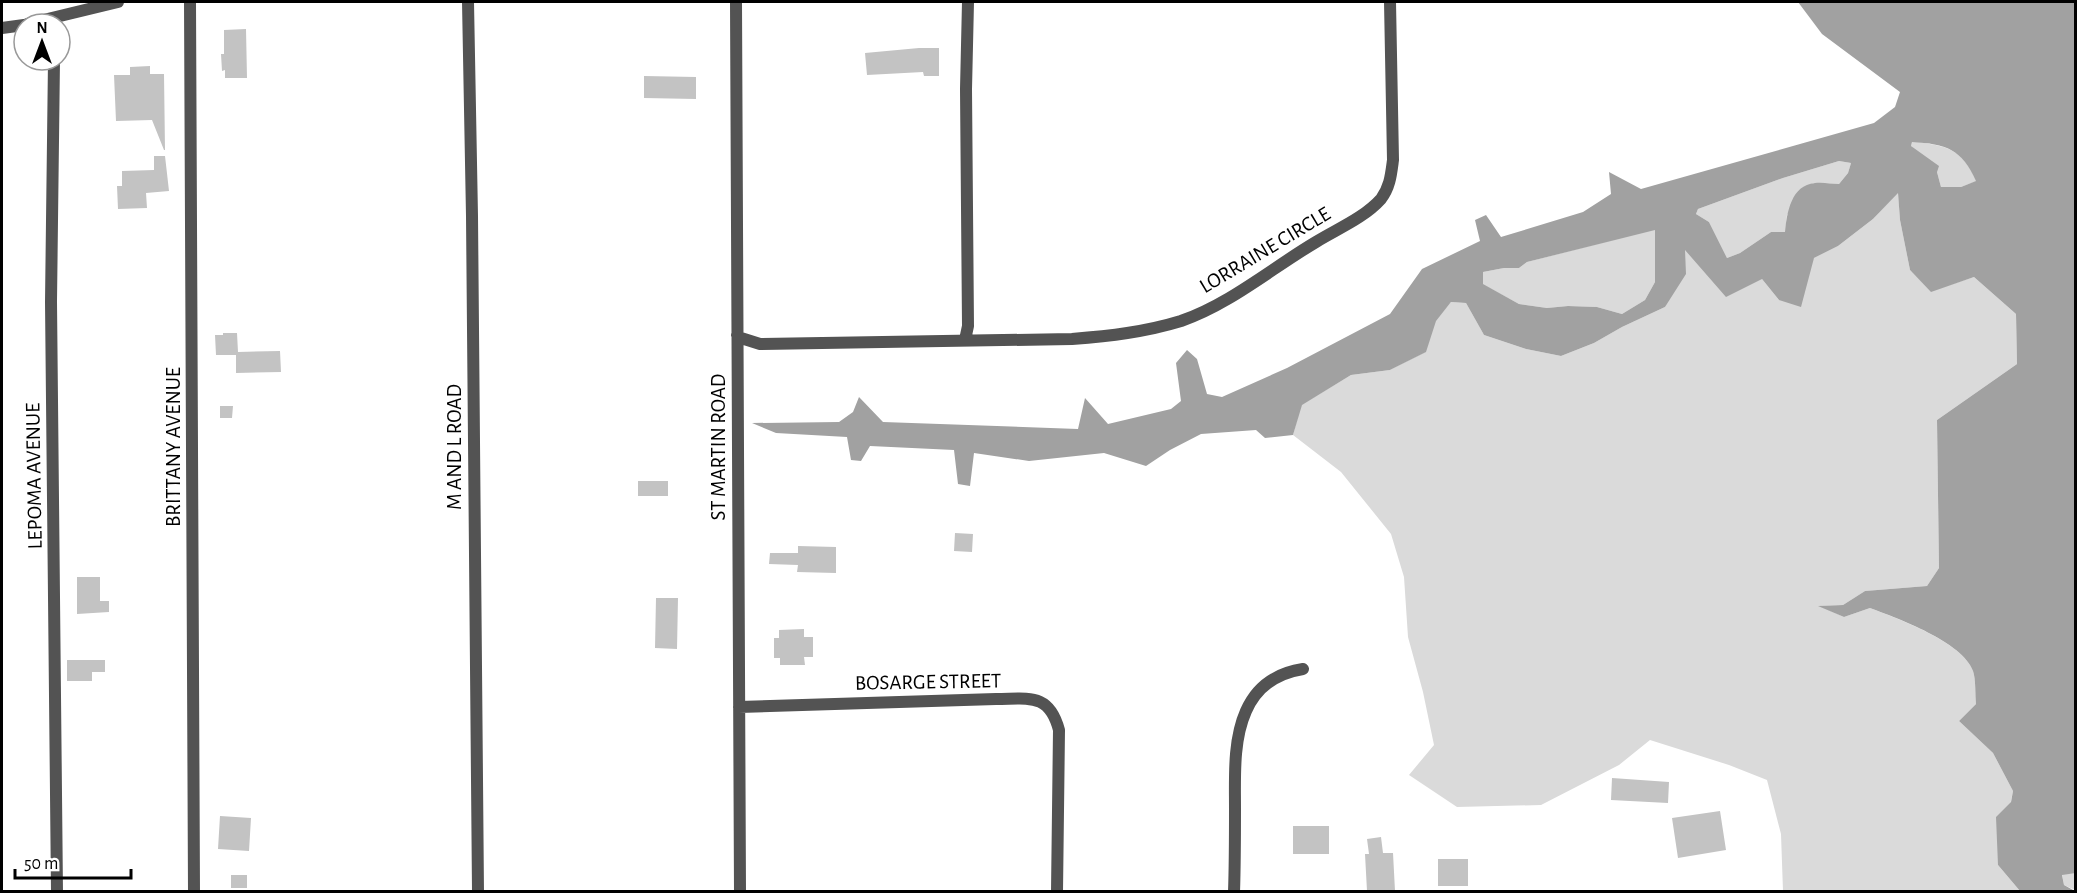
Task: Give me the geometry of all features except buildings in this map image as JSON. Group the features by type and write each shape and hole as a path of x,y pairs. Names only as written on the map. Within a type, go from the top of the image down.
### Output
{"street":[{"path":"72,16 118,2"},
{"name":"BRITTANY AVENUE","path":"190,2 194,891"},
{"name":"M AND L ROAD","path":"468,2 478,891"},
{"name":"ST MARTIN ROAD","path":"736,2 740,891"},
{"path":"965,340 968,326 966,89 968,2"},
{"name":"LORRAINE CIRCLE","path":"737,335 760,344 1072,339 1119,336 1184,320 1221,302 1266,276 1314,242 1355,219 1385,194 1391,181 1393,160 1390,2"},
{"name":"LEPOMA AVENUE","path":"54,72 51,302 57,891"},
{"path":"1234,891 1235,767 1246,711 1258,693 1274,678 1286,672 1303,669"},
{"name":"BOSARGE STREET","path":"739,707 1029,699 1048,707 1055,715 1059,730 1057,891"}],"shaded area":[{"path":"1798,2 2075,2 2076,873 2062,875 2064,885 2075,891 2020,891 1998,865 1996,817 2011,802 2013,791 1993,753 1959,721 1976,704 1974,675 1967,660 1928,632 1870,608 1844,617 1818,606 1843,605 1865,591 1927,586 1939,568 1937,420 2017,364 2016,314 1974,277 1931,292 1910,270 1900,220 1898,193 1873,219 1838,246 1814,258 1801,307 1779,300 1762,279 1726,297 1685,250 1686,274 1665,307 1594,343 1561,356 1526,349 1484,335 1466,303 1451,302 1436,321 1426,352 1390,370 1351,375 1302,405 1293,435 1265,438 1256,430 1201,434 1146,466 1104,453 1029,461 974,453 970,486 958,484 954,450 870,446 861,461 851,460 847,437 776,433 752,423 839,422 853,412 859,397 883,422 1078,429 1085,398 1108,424 1171,409 1181,401 1176,363 1187,350 1197,359 1207,394 1222,397 1287,368 1390,314 1422,269 1480,241 1475,220 1486,215 1501,237 1583,212 1611,194 1609,172 1641,189 1874,123 1895,107 1900,92 1822,34","holes":["1912,142 1934,144 1952,150 1965,162 1976,181 1961,187 1941,187 1937,172 1939,166 1911,146","1839,161 1851,163 1848,173 1839,184 1815,183 1807,185 1795,194 1789,209 1785,232 1771,232 1740,253 1727,258 1709,222 1696,214 1698,209 1783,178","1655,230 1655,282 1645,300 1622,314 1597,307 1547,308 1519,304 1483,284 1483,272 1519,268 1527,262"]},
{"path":"1912,141 1951,150 1971,169 1977,181 1961,187 1941,187 1937,172 1911,146"},
{"path":"1839,161 1851,163 1848,173 1839,184 1813,183 1787,215 1785,232 1771,232 1740,253 1727,258 1709,222 1696,214 1698,209 1783,178"},
{"path":"1898,192 1900,220 1910,270 1931,291 1974,277 2016,314 2017,364 1937,420 1939,568 1927,586 1865,591 1843,605 1820,606 1844,617 1870,608 1928,632 1967,660 1974,675 1976,704 1959,721 1993,753 2013,791 1998,865 2020,891 1783,891 1781,834 1767,780 1729,765 1650,740 1619,765 1541,805 1457,807 1409,775 1434,745 1408,637 1404,577 1391,534 1341,472 1293,435 1301,405 1351,375 1390,370 1425,352 1435,321 1451,302 1466,303 1484,335 1526,349 1561,356 1594,343 1665,307 1684,249 1762,279 1779,300 1814,258 1838,246 1873,219"},
{"path":"1655,229 1655,282 1645,300 1622,314 1597,307 1547,308 1519,304 1482,284 1483,272 1519,268 1527,262"},
{"path":"2075,873 2075,890 2064,885 2062,874"}]}
